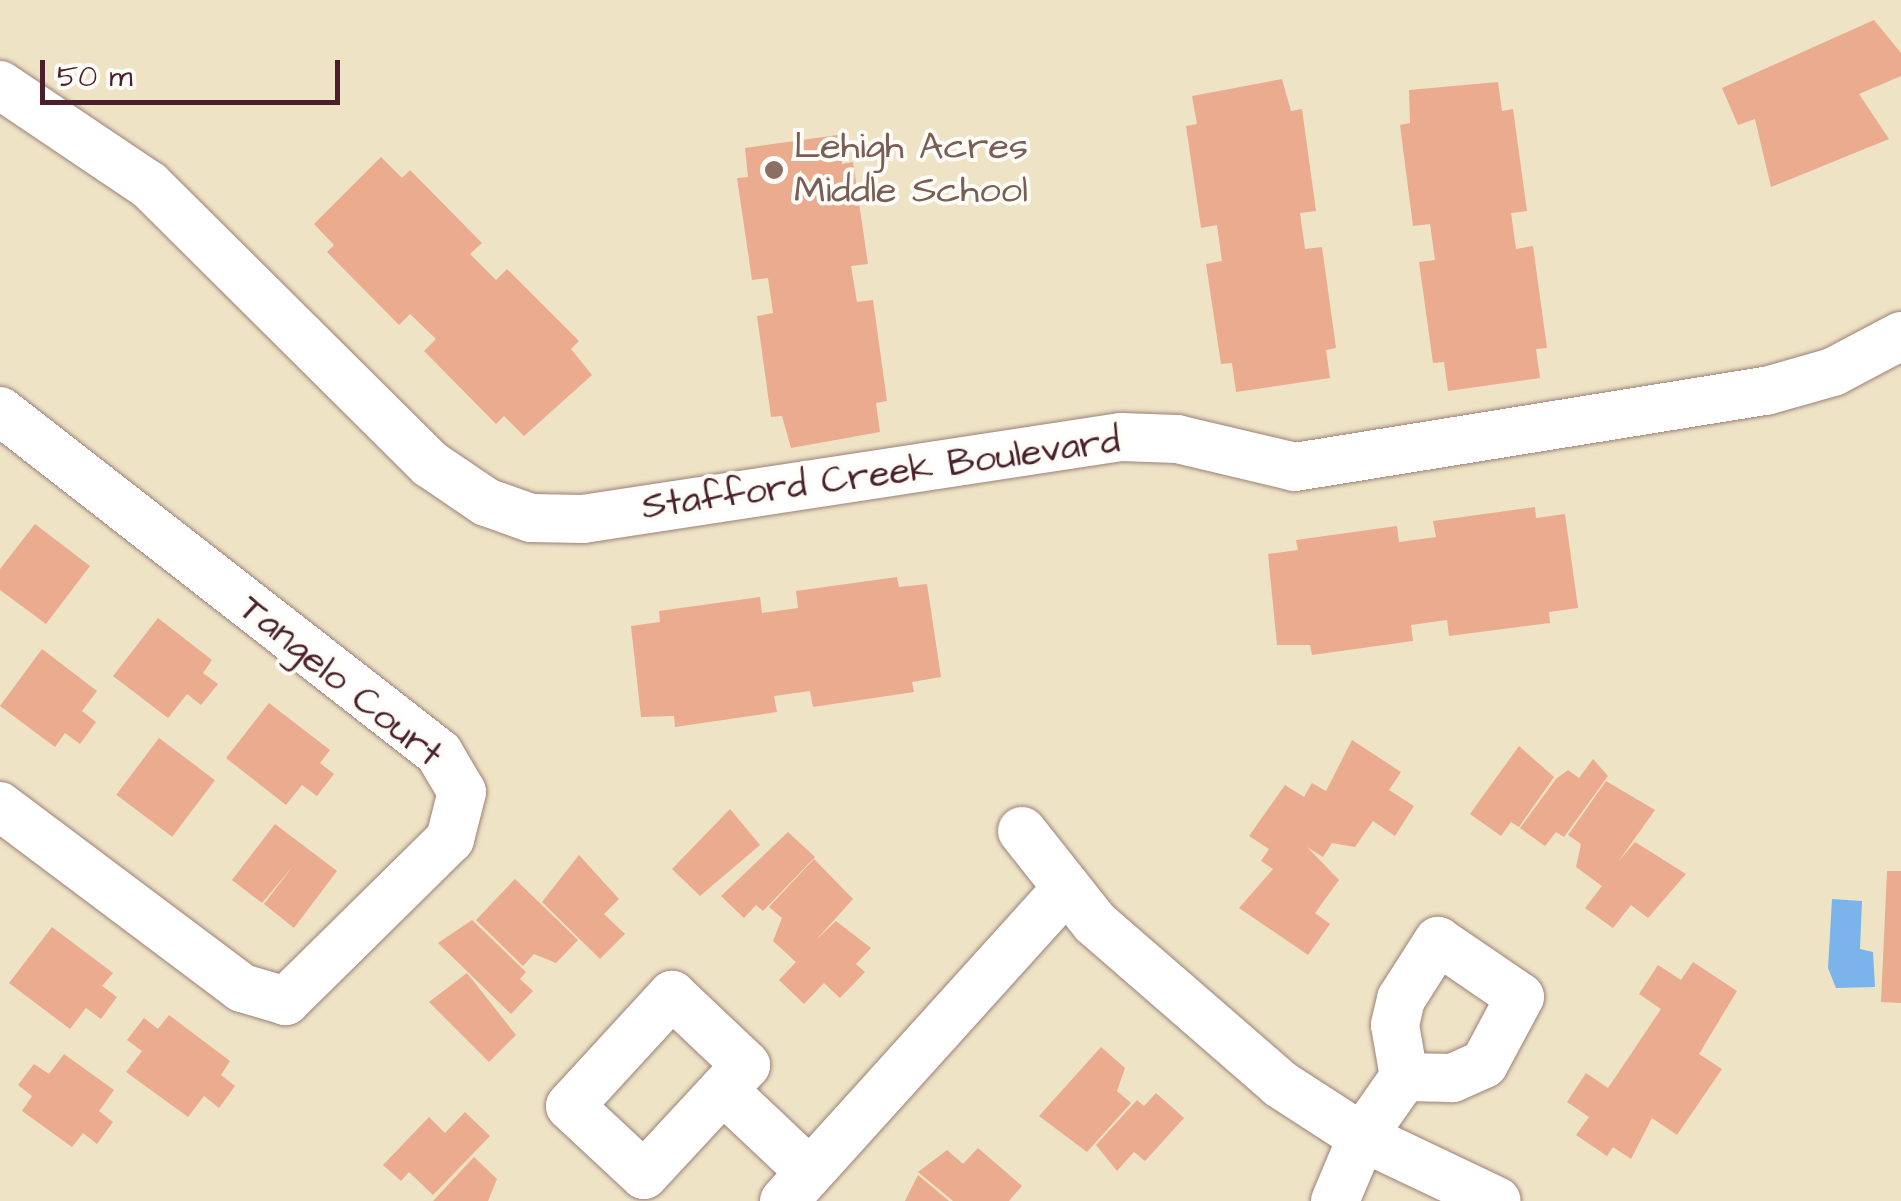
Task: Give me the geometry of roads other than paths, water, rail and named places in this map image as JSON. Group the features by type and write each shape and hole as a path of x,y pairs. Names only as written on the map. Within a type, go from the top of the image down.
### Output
{"street":[{"name":"Stafford Creek Boulevard","path":"0,85 162,196 430,464 486,502 531,518 583,519 1122,437 1295,466 1766,391 1833,372 1901,336"},
{"name":"Tangelo Court","path":"0,410 426,742 462,792 450,840 286,1001 242,988 0,806"},
{"path":"1022,831 1066,890 1188,1011 1362,1137 1497,1201"},
{"path":"724,1090 797,1186 1066,890"},
{"path":"1335,1201 1362,1137 1404,1077"}],"water":[{"path":"1832,899 1862,901 1860,949 1873,952 1875,987 1836,988 1828,968"}],"place":[{"name":"Lehigh Acres Middle School","path":"774,170"}]}
